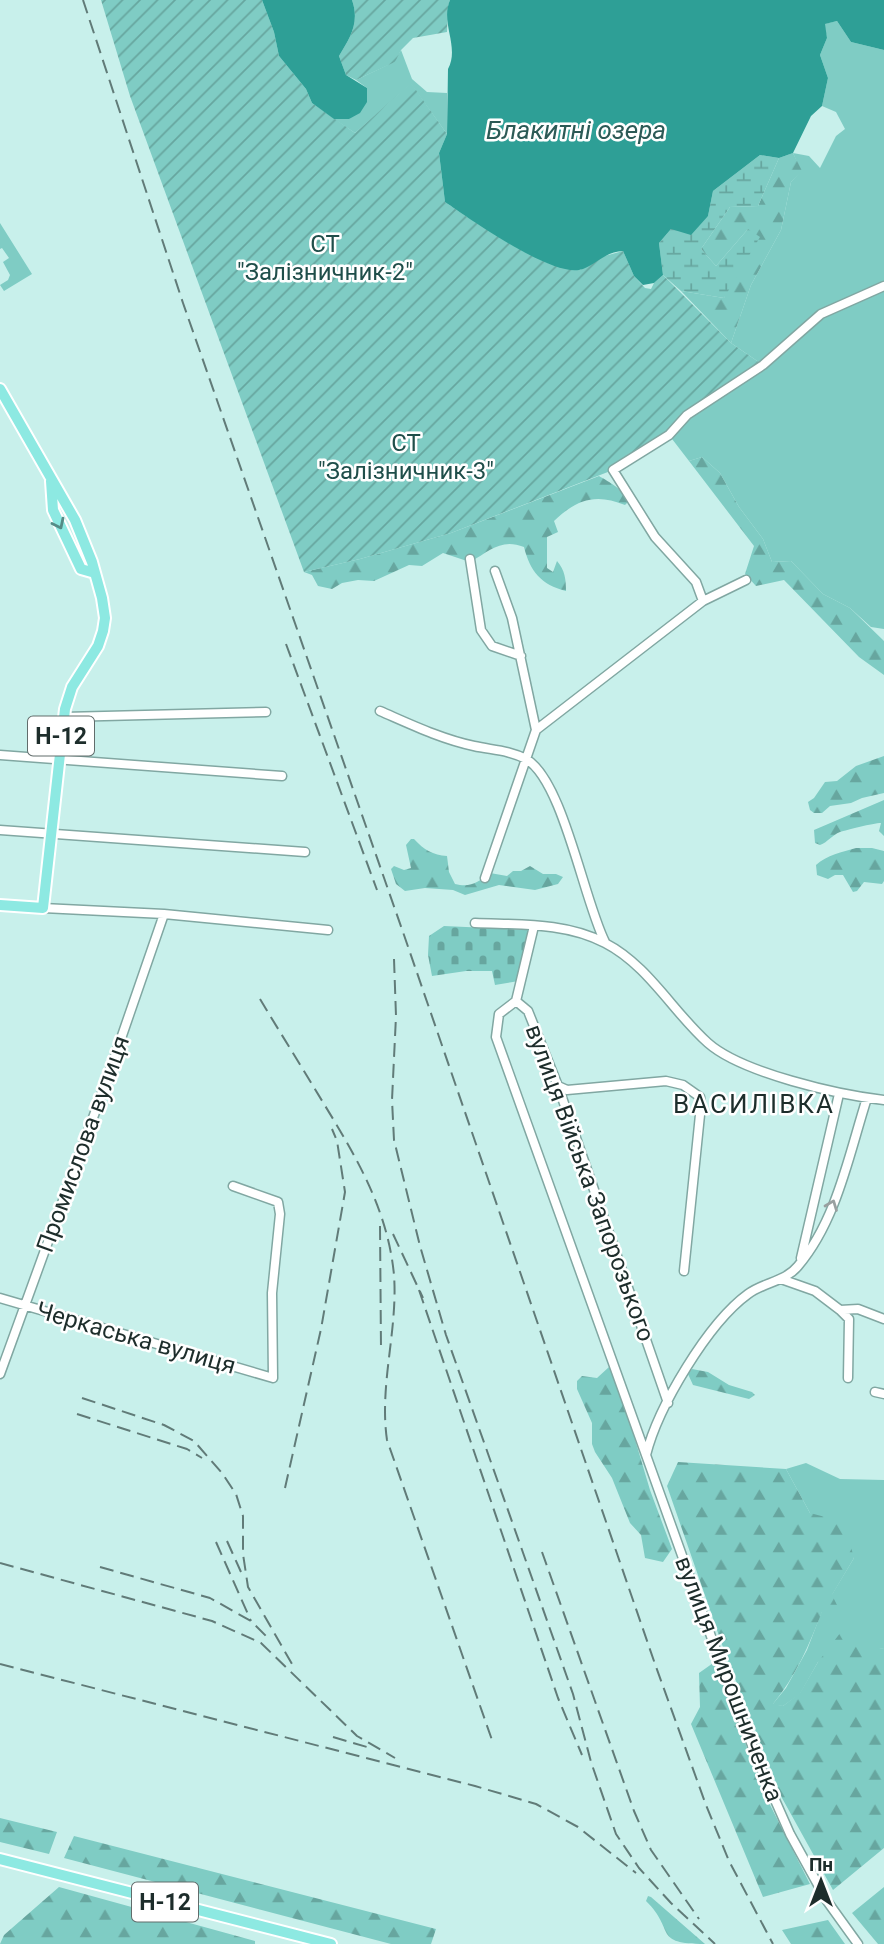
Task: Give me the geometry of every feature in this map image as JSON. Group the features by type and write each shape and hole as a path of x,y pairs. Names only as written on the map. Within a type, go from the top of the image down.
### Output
{"main road":[{"name":"Н-12","path":"0,389 75,520 92,562 105,618 98,646 72,687 64,717 43,908"},
{"path":"0,905 43,908"},
{"name":"Н-12","path":"0,1859 331,1944"}],"street":[{"path":"703,601 696,582 655,537 613,470 669,435 687,415 764,365 821,314 884,286"},
{"path":"470,559 481,630 492,646 521,656"},
{"path":"485,878 524,758 536,730 512,618 495,571"},
{"path":"536,730 703,601 746,580"},
{"path":"380,711 435,735 502,750 524,758 538,768"},
{"path":"64,717 266,712"},
{"path":"531,745 538,768 562,817 595,923 605,942"},
{"path":"0,755 282,776"},
{"path":"0,830 305,852"},
{"path":"43,908 164,914 328,930"},
{"name":"Промислова вулиця","path":"0,1374 164,914"},
{"path":"475,923 559,928 605,942 641,970 709,1044 736,1061 839,1094 884,1100"},
{"name":"вулиця Війська Запорозького","path":"534,926 516,1001 528,1011 558,1086 668,1403"},
{"name":"вулиця Мирошниченка","path":"516,1001 499,1014 496,1037 635,1429 760,1766 790,1834 827,1901 858,1944"},
{"path":"558,1086 567,1090 666,1081 683,1085 700,1097 684,1271"},
{"path":"800,1264 839,1094"},
{"path":"646,1455 652,1434 668,1403 696,1354 726,1314 756,1288 790,1275 821,1234 842,1178 866,1098"},
{"name":"Черкаська вулиця","path":"0,1298 273,1378 272,1293 280,1214 278,1202 233,1186"},
{"path":"781,1279 815,1291 849,1319 848,1378"},
{"path":"840,1310 858,1309 884,1319"}],"green space":[{"path":"101,0 262,0 274,32 279,56 306,89 312,103 355,133 411,83 447,134 439,153 445,202 467,217 580,270 601,257 623,251 634,276 645,288 651,289 663,275 731,343 763,365 687,415 669,435 613,470 451,533 304,572 130,96"},
{"path":"352,0 450,0 447,32 413,38 401,50 395,62 356,80 346,75 339,56 354,23"},
{"path":"837,21 851,42 884,50 884,629 871,627 850,608 823,594 791,561 772,562 763,539 739,507 720,473 702,457 689,461 669,435 687,415 763,365 731,343 751,285 781,230 791,182 801,171 793,153 809,156 820,168 836,136 845,129 836,112 822,106 828,78 820,55 827,38 824,24"},
{"path":"401,50 412,79 427,92 447,93 447,134 411,84 355,133 334,119 349,119 367,88 356,80 394,62"},
{"path":"793,153 802,171 791,182 781,230 751,285 731,343 681,291 724,298 748,229 716,266 701,249 730,207 758,206 779,158"},
{"path":"760,155 779,158 758,206 730,207 701,249 716,266 748,229 760,237 724,298 681,291 663,275 659,243 671,229 708,216 713,191"},
{"path":"0,223 32,274 4,291 0,285 8,280 10,275 3,262 9,258 2,248 0,249"},
{"path":"702,457 720,473 739,507 763,539 772,562 791,561 823,594 850,608 884,641 884,675 859,657 784,580 756,586 745,574 754,546 689,461"},
{"path":"599,476 620,490 628,502 625,505 605,499 587,500 554,521 558,532 547,537 547,568 553,572 557,561 562,568 566,591 550,585 538,576 524,547 509,544 496,547 470,562 443,553 422,566 409,565 374,581 342,583 332,589 318,586 312,575 304,572 451,533"},
{"path":"884,756 884,793 830,806 822,813 810,810 808,802 825,782 837,781 856,766"},
{"path":"884,800 884,836 879,831 881,823 877,823 840,832 820,845 815,843 814,830"},
{"path":"411,839 429,851 447,856 449,872 455,884 474,883 490,873 507,876 513,871 521,871 530,866 543,874 563,877 558,884 535,890 499,885 465,895 453,890 425,888 405,891 396,884 391,869 394,866 404,870 411,868 406,845"},
{"path":"856,848 884,851 882,884 864,882 853,892 843,875 828,879 817,875 816,865 820,862"},
{"path":"444,926 530,930 519,981 495,985 492,971 466,971 432,976 428,955 429,936"},
{"path":"609,1367 618,1382 650,1490 672,1549 663,1562 645,1558 641,1535 630,1523 612,1478 592,1444 592,1423 577,1389 577,1381 582,1376 597,1378"},
{"path":"692,1369 708,1372 729,1385 755,1395 749,1399 693,1385 688,1374"},
{"path":"678,1462 786,1469 810,1513 844,1522 854,1558 832,1595 839,1609 822,1612 795,1671 773,1704 783,1706 800,1693 818,1662 844,1628 876,1649 884,1648 884,1848 833,1890 782,1798 725,1653 667,1486"},
{"path":"806,1463 840,1479 884,1480 884,1648 818,1662 800,1694 783,1706 772,1705 786,1688 807,1650 822,1611 854,1558 810,1513 786,1469"},
{"path":"716,1661 761,1787 810,1884 763,1897 691,1724 700,1707 699,1673"},
{"path":"0,1818 57,1832 49,1854 0,1842"},
{"path":"74,1836 436,1929 431,1944 391,1944 64,1858"},
{"path":"59,1887 255,1941 255,1944 0,1944 4,1935"},
{"path":"884,1887 884,1944 878,1944 852,1913"},
{"path":"648,1896 705,1944 671,1938 646,1901"},
{"path":"828,1920 845,1944 791,1944 782,1930"}],"water":[{"path":"262,0 352,0 354,23 339,56 346,75 367,88 367,102 360,113 349,119 334,119 312,103 306,89 279,56 274,32"},
{"name":"Блакитні озера","path":"450,0 884,0 884,50 851,42 837,21 825,24 827,38 820,55 828,78 822,106 811,116 793,153 779,158 760,155 713,191 708,216 691,235 671,229 659,243 663,275 654,283 643,285 634,276 623,251 579,270 566,269 549,264 510,244 445,202 439,153 447,134 448,69 452,52 447,17"}],"railway":[{"path":"83,0 183,303 655,1664 729,1861 773,1944"},
{"path":"286,644 377,890"},
{"path":"394,959 394,1140 420,1246 446,1335 573,1694 591,1762 616,1834 639,1868 671,1903 715,1944"},
{"path":"260,999 348,1144 369,1186 385,1229 391,1251 395,1296 385,1399 387,1440 492,1740"},
{"path":"285,1488 321,1329 345,1192 337,1141 332,1129"},
{"path":"380,1226 381,1349"},
{"path":"393,1234 423,1298"},
{"path":"419,1290 558,1698 582,1755"},
{"path":"82,1398 164,1425 194,1441 222,1473 236,1494 243,1516 243,1554 248,1587 292,1664"},
{"path":"77,1414 187,1449 202,1458"},
{"path":"227,1541 241,1572"},
{"path":"216,1542 251,1621"},
{"path":"542,1552 634,1811 651,1850 699,1919"},
{"path":"0,1563 212,1621 261,1643 357,1736 395,1758"},
{"path":"100,1567 210,1598 251,1621 269,1639"},
{"path":"0,1664 536,1804 578,1827 636,1873"},
{"path":"333,1737 367,1747"}],"district":[{"name":"ВАСИЛІВКА","path":"754,1104"}],"park label":[{"name":"СТ \"Залізничник-2\"","path":"325,258"},
{"name":"СТ \"Залізничник-3\"","path":"406,457"}]}
